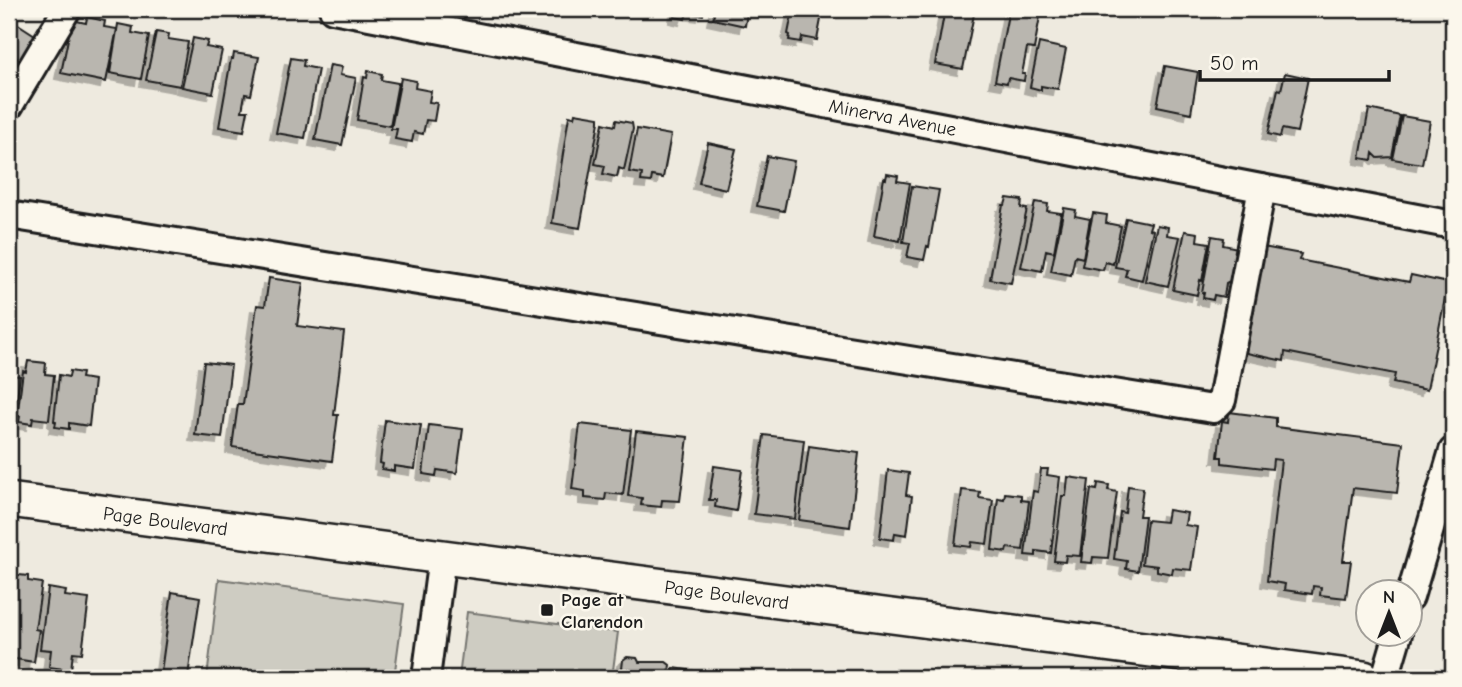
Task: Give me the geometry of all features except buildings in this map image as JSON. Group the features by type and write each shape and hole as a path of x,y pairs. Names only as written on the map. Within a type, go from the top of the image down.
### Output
{"main road":[{"name":"Page Boulevard","path":"9,500 1364,678"}],"street":[{"path":"9,106 67,9"},
{"name":"Minerva Avenue","path":"333,9 1453,225"},
{"path":"9,215 1213,409 1222,400 1262,188"},
{"path":"1415,578 1453,453"},
{"path":"426,678 442,557"},
{"path":"1385,678 1394,648"}],"shaded area":[{"path":"219,579 404,604 394,678 207,678"},
{"path":"467,612 618,632 612,678 459,678"}],"place":[{"name":"Page at Clarendon","path":"547,610"}]}
